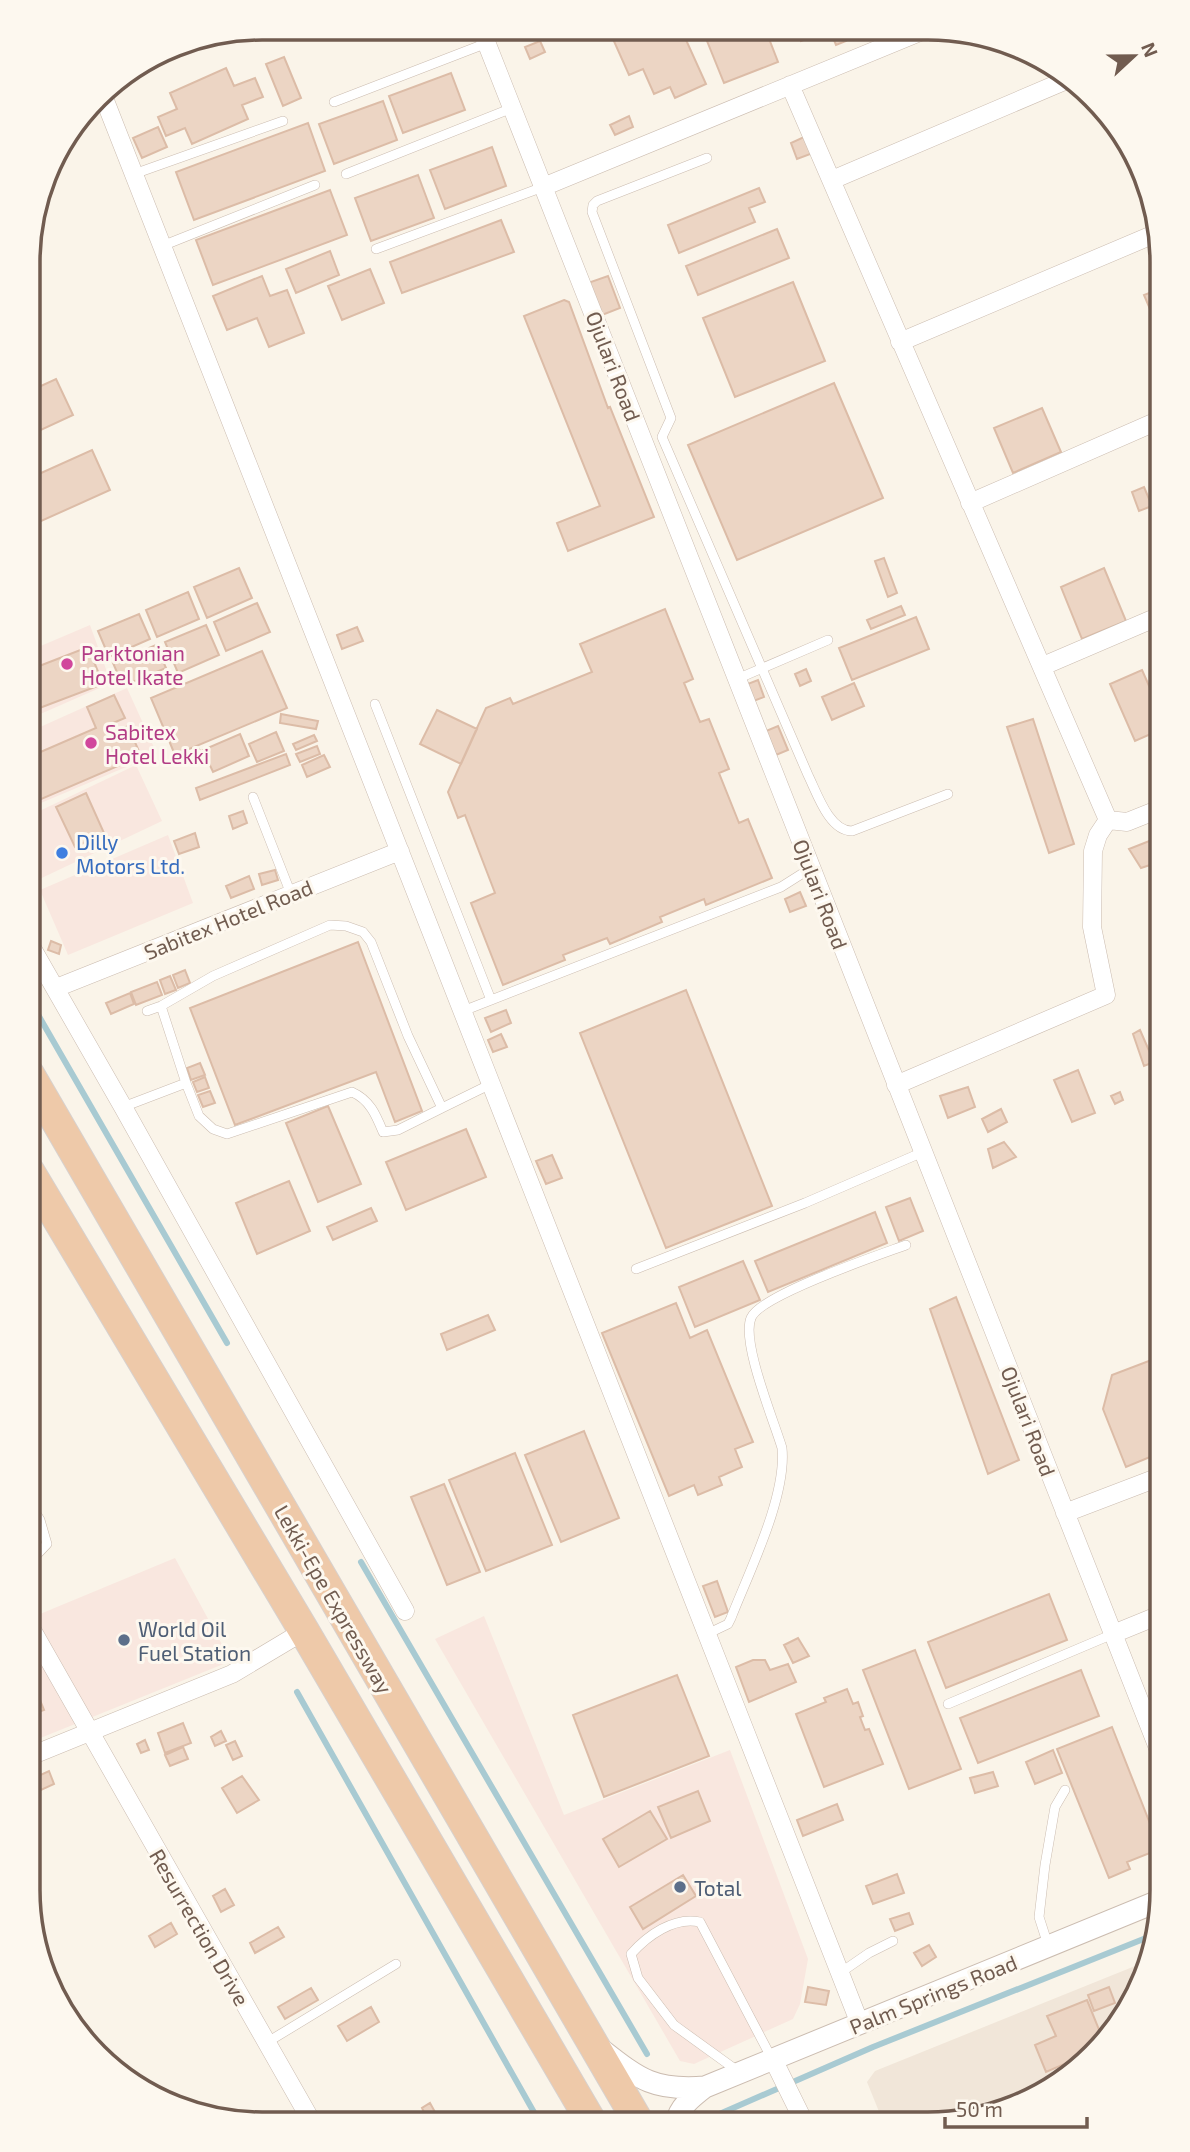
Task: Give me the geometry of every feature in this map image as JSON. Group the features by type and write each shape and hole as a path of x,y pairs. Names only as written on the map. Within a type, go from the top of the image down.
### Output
{"highway":[{"name":"Lekki-Epe Expressway","path":"40,1093 632,2112"},
{"name":"Lekki-Epe Expressway","path":"40,1189 304,1631 586,2112"}],"street":[{"path":"543,187 900,40"},
{"name":"Ojulari Road","path":"486,41 1149,1727"},
{"path":"832,180 1058,83"},
{"path":"790,85 1108,820"},
{"path":"107,104 860,2024"},
{"path":"900,342 1147,237"},
{"path":"970,503 1150,424"},
{"path":"1043,666 1150,620"},
{"path":"1108,820 1127,822 1150,813"},
{"path":"896,1084 1106,995 1092,927 1092,863 1098,835 1108,820"},
{"name":"Sabitex Hotel Road","path":"56,988 400,850"},
{"path":"40,961 405,1611"},
{"path":"1065,1513 1149,1481"},
{"path":"1113,1634 1149,1619"},
{"path":"40,1752 232,1674 304,1631"},
{"name":"Resurrection Drive","path":"40,1644 306,2112"},
{"name":"Palm Springs Road","path":"680,2112 688,2100 705,2087 741,2073 776,2066 860,2024 1149,1905"},
{"name":"Palm Springs Road","path":"591,2042 633,2074 658,2085 678,2089 705,2087"},
{"path":"776,2066 799,2112"}],"lane":[{"path":"334,102 473,41"},
{"path":"346,174 512,108"},
{"path":"134,174 283,121"},
{"path":"707,159 597,201 593,205 592,212 671,418 662,437 808,775 835,825 843,831 852,831 948,794"},
{"path":"162,246 315,185"},
{"path":"376,249 543,187"},
{"path":"737,679 828,640"},
{"path":"375,704 491,1000"},
{"path":"253,797 291,894"},
{"path":"463,1011 781,887 811,868"},
{"path":"147,1011 161,1006 213,976 289,941 330,925 345,926 363,932 371,942 408,1037 442,1108"},
{"path":"161,1006 199,1116 213,1129 226,1134 352,1092 363,1097 375,1113 383,1132 398,1130 491,1084"},
{"path":"124,1107 186,1083"},
{"path":"636,1269 805,1203 923,1152"},
{"path":"707,1634 728,1624 731,1618 769,1520 784,1465 782,1448 750,1345 751,1317 758,1308 771,1300 824,1276 906,1245"},
{"path":"40,1520 47,1544 40,1551"},
{"path":"948,1704 1113,1634"},
{"path":"1049,1947 1039,1917 1055,1807 1065,1790"},
{"path":"741,2073 674,2025 638,1978 631,1955 645,1938 670,1925 695,1920 700,1922 776,2066"},
{"path":"841,1973 869,1953 893,1941"},
{"path":"267,2043 396,1964"}],"shaded area":[{"name":"Parktonian Hotel Ikate","path":"90,625 111,683 40,714 40,646"},
{"name":"Sabitex Hotel Lekki","path":"127,688 157,754 40,803 40,727"},
{"name":"Dilly Motors Ltd.","path":"136,765 162,821 40,879 40,811"},
{"path":"168,835 193,903 68,955 40,890"},
{"name":"World Oil Fuel Station","path":"175,1558 231,1661 40,1738 40,1614"},
{"name":"Total","path":"484,1616 564,1815 730,1750 808,1959 800,2004 793,2019 694,2064 680,2061 435,1639"},
{"path":"1136,1966 1120,2001 1085,2047 1051,2074 1026,2089 999,2100 942,2111 879,2112 867,2082 875,2071"}],"building":[{"path":"614,40 686,40 706,84 675,98 670,87 654,94 643,69 629,75"},
{"path":"707,40 770,40 778,62 724,83"},
{"path":"834,40 846,40 846,41 836,45"},
{"path":"540,41 545,52 530,59 525,47"},
{"path":"284,57 301,98 283,106 266,64"},
{"path":"226,68 234,86 255,78 263,97 242,105 248,119 192,144 185,128 166,136 158,117 177,109 170,93"},
{"path":"451,73 465,110 403,133 389,96"},
{"path":"383,101 397,140 334,164 319,124"},
{"path":"629,116 633,127 615,135 610,125"},
{"path":"308,123 325,171 194,220 176,172"},
{"path":"158,127 167,147 142,158 133,138"},
{"path":"806,136 813,153 797,159 791,143"},
{"path":"492,147 506,186 445,209 430,170"},
{"path":"418,175 434,218 371,241 355,198"},
{"path":"759,188 765,202 749,208 755,222 679,253 668,225"},
{"path":"330,190 347,235 213,285 196,240"},
{"path":"501,220 514,252 402,293 390,262"},
{"path":"777,229 789,258 698,295 686,266"},
{"path":"330,251 339,275 296,293 286,269"},
{"path":"370,269 384,303 342,320 328,286"},
{"path":"262,276 270,296 287,290 304,333 269,347 257,318 227,330 213,296"},
{"path":"608,276 620,308 597,317 585,284"},
{"path":"793,282 825,361 735,397 703,318"},
{"path":"1150,293 1150,309 1144,295"},
{"path":"564,300 569,302 608,408 610,407 654,517 568,551 557,523 600,506 524,316"},
{"path":"56,379 73,415 40,430 40,386"},
{"path":"834,383 883,498 737,560 688,445"},
{"path":"1042,408 1061,452 1013,473 994,428"},
{"path":"92,450 110,490 40,522 40,473"},
{"path":"1144,487 1150,507 1139,511 1132,492"},
{"path":"884,558 897,593 888,597 875,561"},
{"path":"239,568 252,598 207,618 194,587"},
{"path":"1104,568 1126,621 1082,639 1061,587"},
{"path":"188,592 199,619 157,637 146,610"},
{"path":"257,603 270,632 226,651 214,622"},
{"path":"901,606 905,615 871,629 867,620"},
{"path":"665,609 693,679 684,683 700,722 709,719 729,769 719,773 739,823 748,819 772,878 706,905 704,899 660,917 662,922 610,944 607,938 563,955 565,960 503,985 471,903 495,893 465,815 458,818 448,792 486,708 510,698 513,704 592,672 580,644"},
{"path":"139,614 150,639 109,657 98,631"},
{"path":"916,617 929,649 852,680 839,648"},
{"path":"206,625 219,655 178,673 165,642"},
{"path":"357,627 363,641 342,649 337,635"},
{"path":"156,645 166,668 123,686 113,663"},
{"path":"88,647 103,684 40,708 40,666"},
{"path":"262,651 287,708 175,755 151,698"},
{"path":"806,669 811,681 800,686 795,674"},
{"path":"1142,670 1150,687 1150,734 1135,741 1110,684"},
{"path":"758,680 764,697 751,702 745,685"},
{"path":"854,683 864,706 832,720 822,697"},
{"path":"114,695 125,718 113,723 117,731 128,726 141,756 40,800 40,752 96,728 87,707"},
{"path":"437,710 477,729 461,764 420,744"},
{"path":"281,714 318,721 316,729 280,723"},
{"path":"1033,719 1074,844 1049,853 1007,727"},
{"path":"778,726 788,750 776,755 766,731"},
{"path":"276,732 284,751 257,762 249,744"},
{"path":"240,734 249,756 213,772 203,750"},
{"path":"314,735 317,741 296,750 293,744"},
{"path":"317,746 320,754 300,762 296,754"},
{"path":"199,749 202,755 187,762 184,756"},
{"path":"286,754 290,765 200,800 196,788"},
{"path":"324,755 330,767 307,777 302,765"},
{"path":"86,793 104,833 75,847 56,807"},
{"path":"243,811 247,823 233,829 229,816"},
{"path":"195,833 199,847 179,854 174,841"},
{"path":"1150,841 1150,865 1141,868 1129,849"},
{"path":"275,870 278,880 262,885 259,874"},
{"path":"249,876 254,889 231,898 226,886"},
{"path":"800,892 806,906 790,912 785,899"},
{"path":"51,941 61,945 59,954 48,950"},
{"path":"358,942 422,1111 395,1122 376,1072 235,1125 190,1008"},
{"path":"185,970 190,983 178,988 173,975"},
{"path":"170,976 176,990 165,994 160,980"},
{"path":"157,982 162,995 136,1005 131,992"},
{"path":"686,990 772,1206 666,1248 580,1033"},
{"path":"130,993 134,1004 111,1014 106,1003"},
{"path":"506,1010 511,1023 491,1032 485,1018"},
{"path":"1140,1030 1150,1052 1150,1064 1144,1066 1133,1034"},
{"path":"501,1034 507,1047 493,1052 488,1040"},
{"path":"200,1063 205,1075 191,1080 187,1068"},
{"path":"1078,1070 1095,1113 1072,1122 1054,1080"},
{"path":"205,1077 209,1088 197,1092 193,1082"},
{"path":"968,1087 975,1107 948,1118 940,1096"},
{"path":"210,1091 215,1103 203,1107 198,1095"},
{"path":"1120,1092 1123,1100 1115,1104 1111,1096"},
{"path":"328,1106 361,1184 318,1202 286,1123"},
{"path":"1001,1109 1007,1122 988,1132 982,1119"},
{"path":"466,1129 486,1177 406,1210 386,1162"},
{"path":"1004,1142 1016,1157 993,1168 988,1149"},
{"path":"552,1155 562,1178 546,1184 536,1161"},
{"path":"289,1181 310,1231 257,1254 236,1203"},
{"path":"910,1198 923,1231 899,1241 886,1207"},
{"path":"371,1208 377,1221 333,1240 327,1227"},
{"path":"875,1212 887,1243 768,1292 755,1261"},
{"path":"743,1261 760,1300 695,1327 679,1287"},
{"path":"956,1297 1019,1460 988,1474 930,1309"},
{"path":"676,1303 690,1338 707,1330 753,1442 735,1449 742,1467 719,1477 722,1485 698,1495 694,1485 669,1496 602,1333"},
{"path":"488,1315 495,1330 447,1350 441,1334"},
{"path":"1149,1361 1149,1457 1126,1467 1103,1409 1112,1375"},
{"path":"584,1431 619,1518 561,1542 525,1455"},
{"path":"515,1453 552,1545 486,1571 449,1480"},
{"path":"444,1484 480,1572 447,1585 411,1497"},
{"path":"717,1581 728,1612 715,1617 703,1586"},
{"path":"1049,1594 1067,1640 946,1688 928,1642"},
{"path":"798,1638 809,1656 793,1663 784,1645"},
{"path":"915,1650 961,1769 909,1789 863,1670"},
{"path":"753,1660 765,1660 770,1670 788,1664 796,1682 749,1702 736,1667"},
{"path":"1081,1670 1099,1716 978,1763 960,1718"},
{"path":"677,1675 709,1756 604,1797 573,1715"},
{"path":"847,1689 853,1704 858,1702 865,1730 869,1729 883,1764 824,1787 796,1714 826,1702 824,1698"},
{"path":"183,1723 191,1743 165,1753 158,1733"},
{"path":"1112,1727 1149,1821 1149,1853 1127,1862 1130,1869 1109,1878 1057,1749"},
{"path":"221,1731 226,1741 215,1746 211,1737"},
{"path":"145,1740 149,1750 141,1753 137,1744"},
{"path":"235,1741 242,1756 233,1760 226,1745"},
{"path":"183,1747 188,1759 170,1766 165,1755"},
{"path":"1053,1750 1062,1773 1035,1784 1026,1762"},
{"path":"49,1771 54,1784 41,1790 40,1775"},
{"path":"993,1772 998,1786 975,1793 970,1778"},
{"path":"242,1776 259,1800 237,1813 222,1788"},
{"path":"698,1791 710,1821 671,1838 658,1807"},
{"path":"837,1804 843,1820 803,1836 797,1820"},
{"path":"650,1811 667,1839 619,1867 603,1839"},
{"path":"897,1874 904,1893 873,1904 866,1886"},
{"path":"683,1875 696,1896 643,1929 630,1907"},
{"path":"225,1889 234,1905 221,1912 213,1896"},
{"path":"909,1913 913,1924 895,1931 890,1919"},
{"path":"171,1923 177,1934 155,1947 149,1936"},
{"path":"278,1927 284,1937 255,1953 250,1943"},
{"path":"929,1945 936,1957 922,1966 914,1953"},
{"path":"808,1987 829,1991 826,2005 805,2002"},
{"path":"1109,1987 1115,2003 1094,2011 1088,1995"},
{"path":"311,1988 318,2000 285,2019 278,2007"},
{"path":"1087,2000 1099,2030 1066,2063 1046,2072 1035,2045 1056,2036 1047,2016"},
{"path":"371,2007 379,2022 347,2041 338,2026"},
{"path":"430,2103 435,2112 424,2112 422,2108"}],"waterway":[{"path":"40,1018 227,1343"},
{"path":"361,1562 647,2054"},
{"path":"297,1692 534,2112"},
{"path":"724,2112 873,2047 1144,1939"}],"place":[{"name":"Parktonian Hotel Ikate","path":"67,664"},
{"name":"Sabitex Hotel Lekki","path":"91,743"},
{"name":"Dilly Motors Ltd.","path":"62,853"},
{"name":"World Oil Fuel Station","path":"124,1640"},
{"name":"Total","path":"680,1887"}]}
